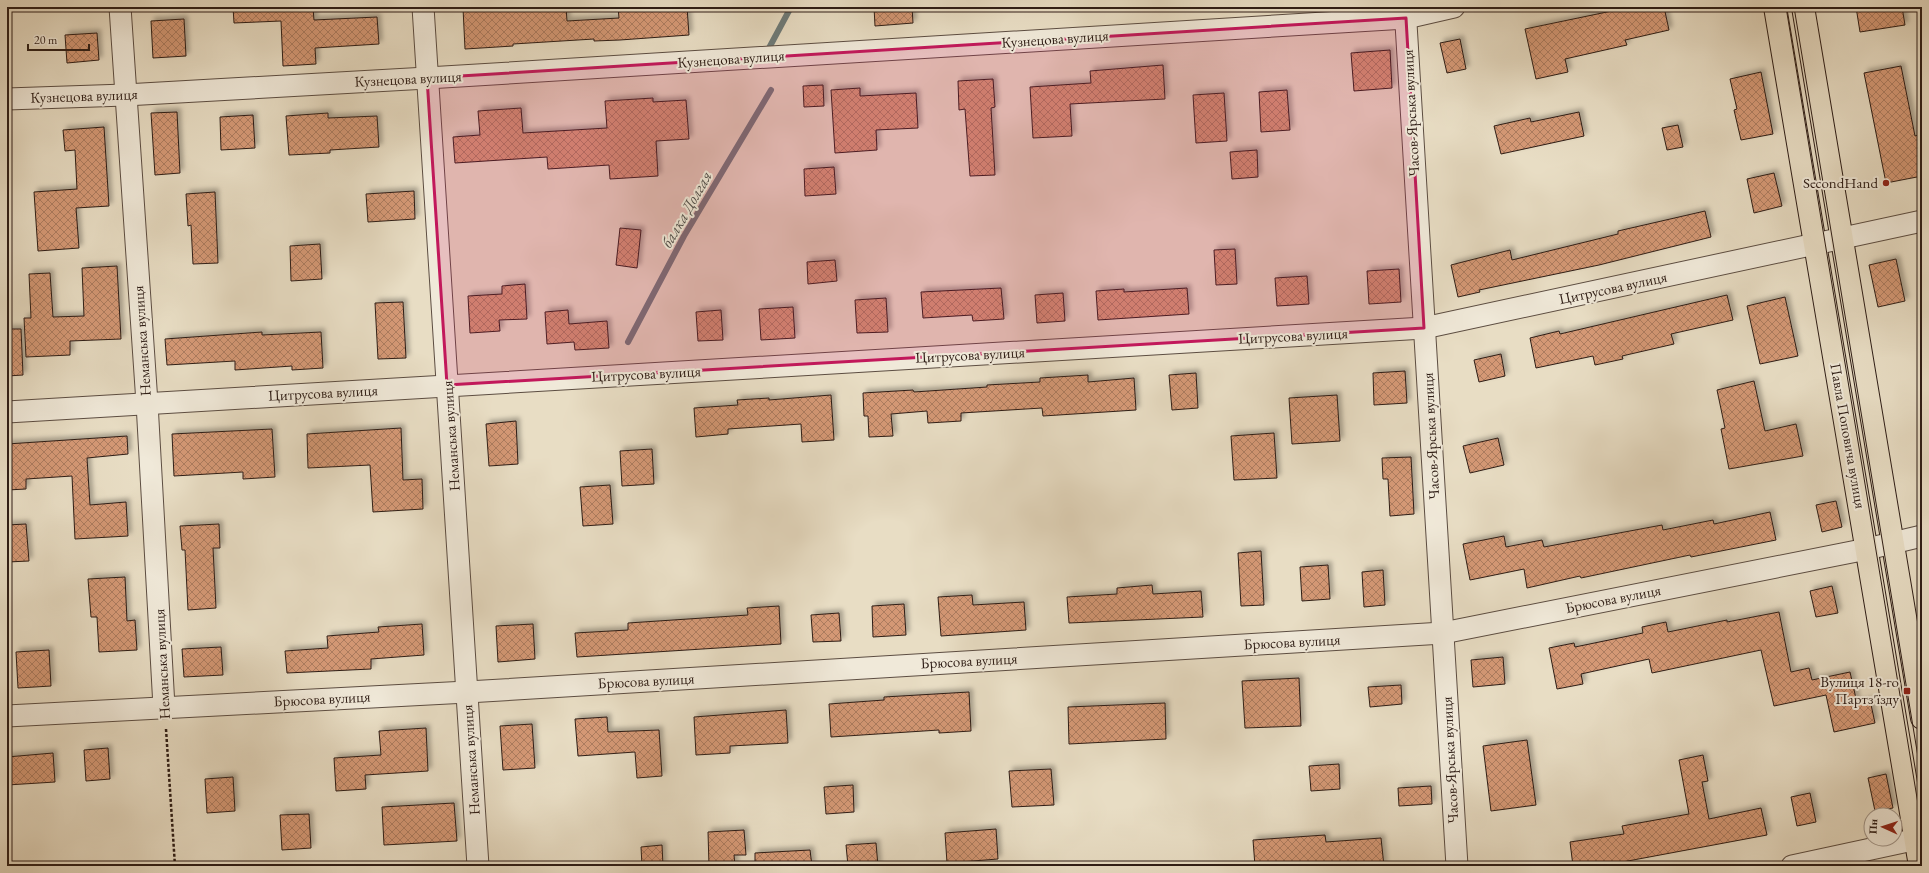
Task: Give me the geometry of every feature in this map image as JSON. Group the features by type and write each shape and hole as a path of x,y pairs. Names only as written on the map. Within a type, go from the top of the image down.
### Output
{"main road":[{"name":"Павла Поповича вулиця","path":"1774,7 1867,549 1919,839 1920,866"},
{"name":"Павла Поповича вулиця","path":"1803,7 1922,718"}],"street":[{"name":"Неманська вулиця","path":"120,7 147,404 164,707"},
{"name":"Неманська вулиця","path":"423,7 478,866"},
{"name":"Кузнецова вулиця","path":"7,99 125,95 427,78 1405,12 1454,7"},
{"name":"Часов-Ярська вулиця","path":"1405,12 1457,866"},
{"name":"Цитрусова вулиця","path":"7,412 1424,328 1922,220"},
{"name":"Брюсова вулиця","path":"7,716 467,692 1443,633 1867,549 1922,536"},
{"path":"1792,866 1919,839"}],"path":[{"name":"Неманська вулиця","path":"164,707 175,866"}],"highlighted area":[{"path":"1406,18 1424,328 447,385 427,78"}],"building":[{"path":"233,7 281,7 281,10 313,8 314,20 377,17 379,44 315,48 316,64 283,66 281,21 234,23"},
{"path":"566,7 567,21 619,18 618,7 687,7 689,35 620,40 594,41 594,39 513,44 513,46 465,49 463,8"},
{"path":"874,7 912,7 913,23 875,26"},
{"path":"1631,7 1664,7 1669,30 1625,40 1627,45 1565,59 1568,72 1536,79 1525,29"},
{"path":"1856,7 1902,7 1905,25 1860,32"},
{"path":"184,19 186,56 153,58 151,21"},
{"path":"97,33 99,60 67,63 65,35"},
{"path":"1460,39 1466,69 1447,73 1440,43"},
{"path":"1390,50 1392,88 1354,91 1351,53"},
{"path":"1163,65 1165,99 1070,104 1072,136 1033,138 1030,87 1091,83 1090,71"},
{"path":"1901,66 1915,136 1922,134 1922,176 1886,183 1864,73"},
{"path":"1761,72 1773,134 1741,140 1734,110 1737,109 1730,79"},
{"path":"993,79 995,107 991,108 995,175 970,176 965,109 959,110 958,81"},
{"path":"823,85 824,106 804,107 803,86"},
{"path":"860,88 860,96 916,93 918,128 876,130 877,150 835,153 831,90"},
{"path":"1287,90 1290,130 1261,132 1259,92"},
{"path":"1224,93 1227,141 1196,143 1193,95"},
{"path":"653,98 653,102 686,100 689,139 656,141 658,176 610,179 609,165 548,169 547,157 455,163 453,137 480,135 478,111 521,108 523,133 607,128 605,101"},
{"path":"177,112 180,173 155,175 151,113"},
{"path":"1579,112 1584,136 1501,154 1494,126 1530,118 1531,122"},
{"path":"328,113 328,118 377,116 379,147 330,150 330,153 289,155 286,116"},
{"path":"253,115 255,148 221,150 220,117"},
{"path":"1678,125 1683,147 1667,150 1662,128"},
{"path":"104,127 109,206 76,208 79,248 38,251 34,192 77,189 75,150 65,151 63,130"},
{"path":"1257,150 1258,177 1232,179 1230,152"},
{"path":"834,167 836,194 805,196 804,169"},
{"path":"1774,173 1782,206 1754,213 1747,179"},
{"path":"414,191 415,219 368,222 366,194"},
{"path":"215,192 218,263 193,264 191,225 188,226 186,194"},
{"path":"1705,211 1711,237 1599,265 1479,290 1480,292 1458,297 1451,265 1510,250 1512,260 1618,234 1618,231"},
{"path":"620,228 641,230 637,268 616,265"},
{"path":"320,244 322,279 291,281 290,246"},
{"path":"1235,249 1237,284 1216,285 1214,250"},
{"path":"1896,259 1905,301 1878,307 1869,265"},
{"path":"835,260 837,281 808,284 807,262"},
{"path":"117,266 121,339 70,341 70,355 26,357 24,318 31,318 29,274 50,273 53,317 84,316 82,268"},
{"path":"1399,269 1401,302 1369,304 1367,271"},
{"path":"1307,276 1309,304 1277,306 1275,278"},
{"path":"525,284 527,319 499,320 500,331 470,333 468,296 502,294 502,286"},
{"path":"1001,288 1004,319 973,321 972,315 923,318 921,292"},
{"path":"1187,288 1189,314 1098,320 1096,291 1124,289 1124,292"},
{"path":"1063,293 1065,321 1037,323 1035,295"},
{"path":"1727,295 1733,320 1671,334 1674,344 1622,356 1623,359 1595,365 1593,356 1536,368 1530,338 1559,331 1560,334"},
{"path":"1785,297 1798,356 1760,364 1747,306"},
{"path":"886,298 888,332 857,333 855,300"},
{"path":"403,302 406,358 378,359 375,303"},
{"path":"793,307 795,338 761,340 759,309"},
{"path":"568,310 569,324 607,321 609,348 575,350 574,342 547,344 545,312"},
{"path":"721,310 723,340 698,341 696,312"},
{"path":"7,329 21,329 23,375 7,376"},
{"path":"262,332 262,335 321,332 323,368 292,370 292,366 235,370 235,361 167,365 165,339"},
{"path":"1501,354 1505,376 1479,382 1474,360"},
{"path":"1405,371 1407,403 1374,405 1373,373"},
{"path":"1196,373 1198,408 1172,410 1169,375"},
{"path":"1088,375 1088,382 1134,378 1136,410 1043,416 1042,408 961,413 961,421 928,423 927,411 891,414 893,436 869,437 868,416 864,416 863,393 913,390 914,392 987,387 987,385 1040,382 1040,378"},
{"path":"1754,381 1765,431 1796,424 1803,456 1729,469 1721,429 1725,428 1717,390"},
{"path":"831,395 834,440 802,442 801,424 728,429 728,434 696,437 694,408 738,405 737,400 769,398 769,400"},
{"path":"1337,395 1340,441 1292,444 1289,398"},
{"path":"516,421 518,464 489,466 486,424"},
{"path":"401,428 403,480 422,479 423,509 373,512 370,465 308,468 307,434"},
{"path":"272,429 275,477 243,479 243,472 174,476 172,434"},
{"path":"1274,433 1277,478 1234,480 1231,436"},
{"path":"127,436 128,454 87,458 90,505 126,502 128,536 75,539 72,476 26,479 26,489 7,490 7,444"},
{"path":"1498,438 1504,465 1470,473 1463,446"},
{"path":"652,449 654,484 622,486 620,451"},
{"path":"1411,457 1414,514 1390,516 1388,479 1383,479 1382,458"},
{"path":"610,485 613,524 583,526 580,487"},
{"path":"1836,501 1842,527 1822,532 1816,505"},
{"path":"1770,512 1776,540 1691,557 1690,555 1581,578 1580,576 1527,588 1524,569 1470,580 1463,544 1504,536 1506,547 1542,540 1544,547 1662,525 1663,530 1713,520 1714,524"},
{"path":"26,524 29,561 7,562 7,525"},
{"path":"219,524 220,548 213,548 216,608 188,610 185,550 182,550 180,526"},
{"path":"1261,551 1264,605 1241,606 1238,553"},
{"path":"1328,565 1330,599 1302,601 1300,567"},
{"path":"1383,570 1385,605 1364,607 1362,572"},
{"path":"125,577 127,621 135,620 137,650 99,652 97,617 91,617 88,579"},
{"path":"1152,585 1153,594 1201,591 1203,617 1069,623 1067,597 1117,594 1117,588"},
{"path":"1832,586 1838,613 1816,617 1810,591"},
{"path":"972,595 973,605 1024,602 1026,630 941,636 938,597"},
{"path":"904,604 906,635 873,637 872,606"},
{"path":"779,606 781,644 577,657 575,633 628,630 628,623 748,615 747,608"},
{"path":"1779,612 1791,672 1809,668 1812,680 1850,672 1857,703 1870,700 1875,723 1834,732 1826,695 1774,706 1761,650 1652,673 1649,659 1581,674 1583,684 1557,689 1549,648 1574,643 1575,647 1643,633 1642,627 1666,622 1668,632 1727,620 1727,622"},
{"path":"839,613 841,641 813,642 811,615"},
{"path":"422,624 424,655 371,659 371,669 287,673 285,651 328,648 327,636 379,632 378,627"},
{"path":"533,624 535,659 498,662 496,626"},
{"path":"221,647 223,675 184,677 182,649"},
{"path":"49,650 51,686 18,688 16,652"},
{"path":"1503,657 1505,684 1473,687 1471,660"},
{"path":"1299,678 1301,726 1245,728 1242,681"},
{"path":"1401,685 1402,704 1370,707 1368,687"},
{"path":"969,692 971,731 939,733 939,730 831,737 829,704 884,700 884,697"},
{"path":"1165,703 1166,739 1069,744 1068,707"},
{"path":"786,710 788,743 730,746 730,753 696,755 694,717"},
{"path":"607,717 608,732 659,730 662,776 637,778 635,752 578,756 575,719"},
{"path":"532,724 535,768 503,770 500,726"},
{"path":"426,728 428,771 365,775 366,789 336,791 334,758 381,755 379,731"},
{"path":"1527,740 1536,805 1491,811 1483,746"},
{"path":"108,748 110,779 86,781 84,750"},
{"path":"53,753 55,782 7,785 7,757"},
{"path":"1703,755 1708,781 1702,782 1709,819 1761,808 1767,835 1601,866 1573,866 1570,842 1624,834 1622,826 1689,814 1679,760"},
{"path":"1339,764 1340,789 1311,791 1309,766"},
{"path":"1051,769 1054,805 1012,807 1009,771"},
{"path":"1886,774 1893,807 1874,807 1868,778"},
{"path":"233,777 235,811 207,813 205,779"},
{"path":"853,785 854,812 826,814 824,787"},
{"path":"1431,786 1432,804 1399,806 1398,788"},
{"path":"1810,793 1816,822 1797,826 1791,797"},
{"path":"454,803 457,841 384,845 382,807"},
{"path":"309,814 311,848 282,850 280,815"},
{"path":"996,829 998,859 947,863 945,833"},
{"path":"744,830 746,855 734,855 735,866 709,866 708,832"},
{"path":"1325,835 1326,842 1381,838 1384,866 1255,866 1253,840"},
{"path":"876,843 878,866 848,866 846,845"},
{"path":"662,845 663,866 642,866 641,847"},
{"path":"810,850 812,866 755,866 755,853"}],"waterway":[{"path":"769,48 791,7"},
{"name":"балка Долгая","path":"628,342 684,236 771,90"}],"tram line":[{"path":"1786,7 1922,828"},
{"path":"1794,7 1922,781"}],"place":[{"name":"SecondHand","path":"1886,183"},
{"name":"Вулиця 18-го Партз'їзду","path":"1907,691"}]}
